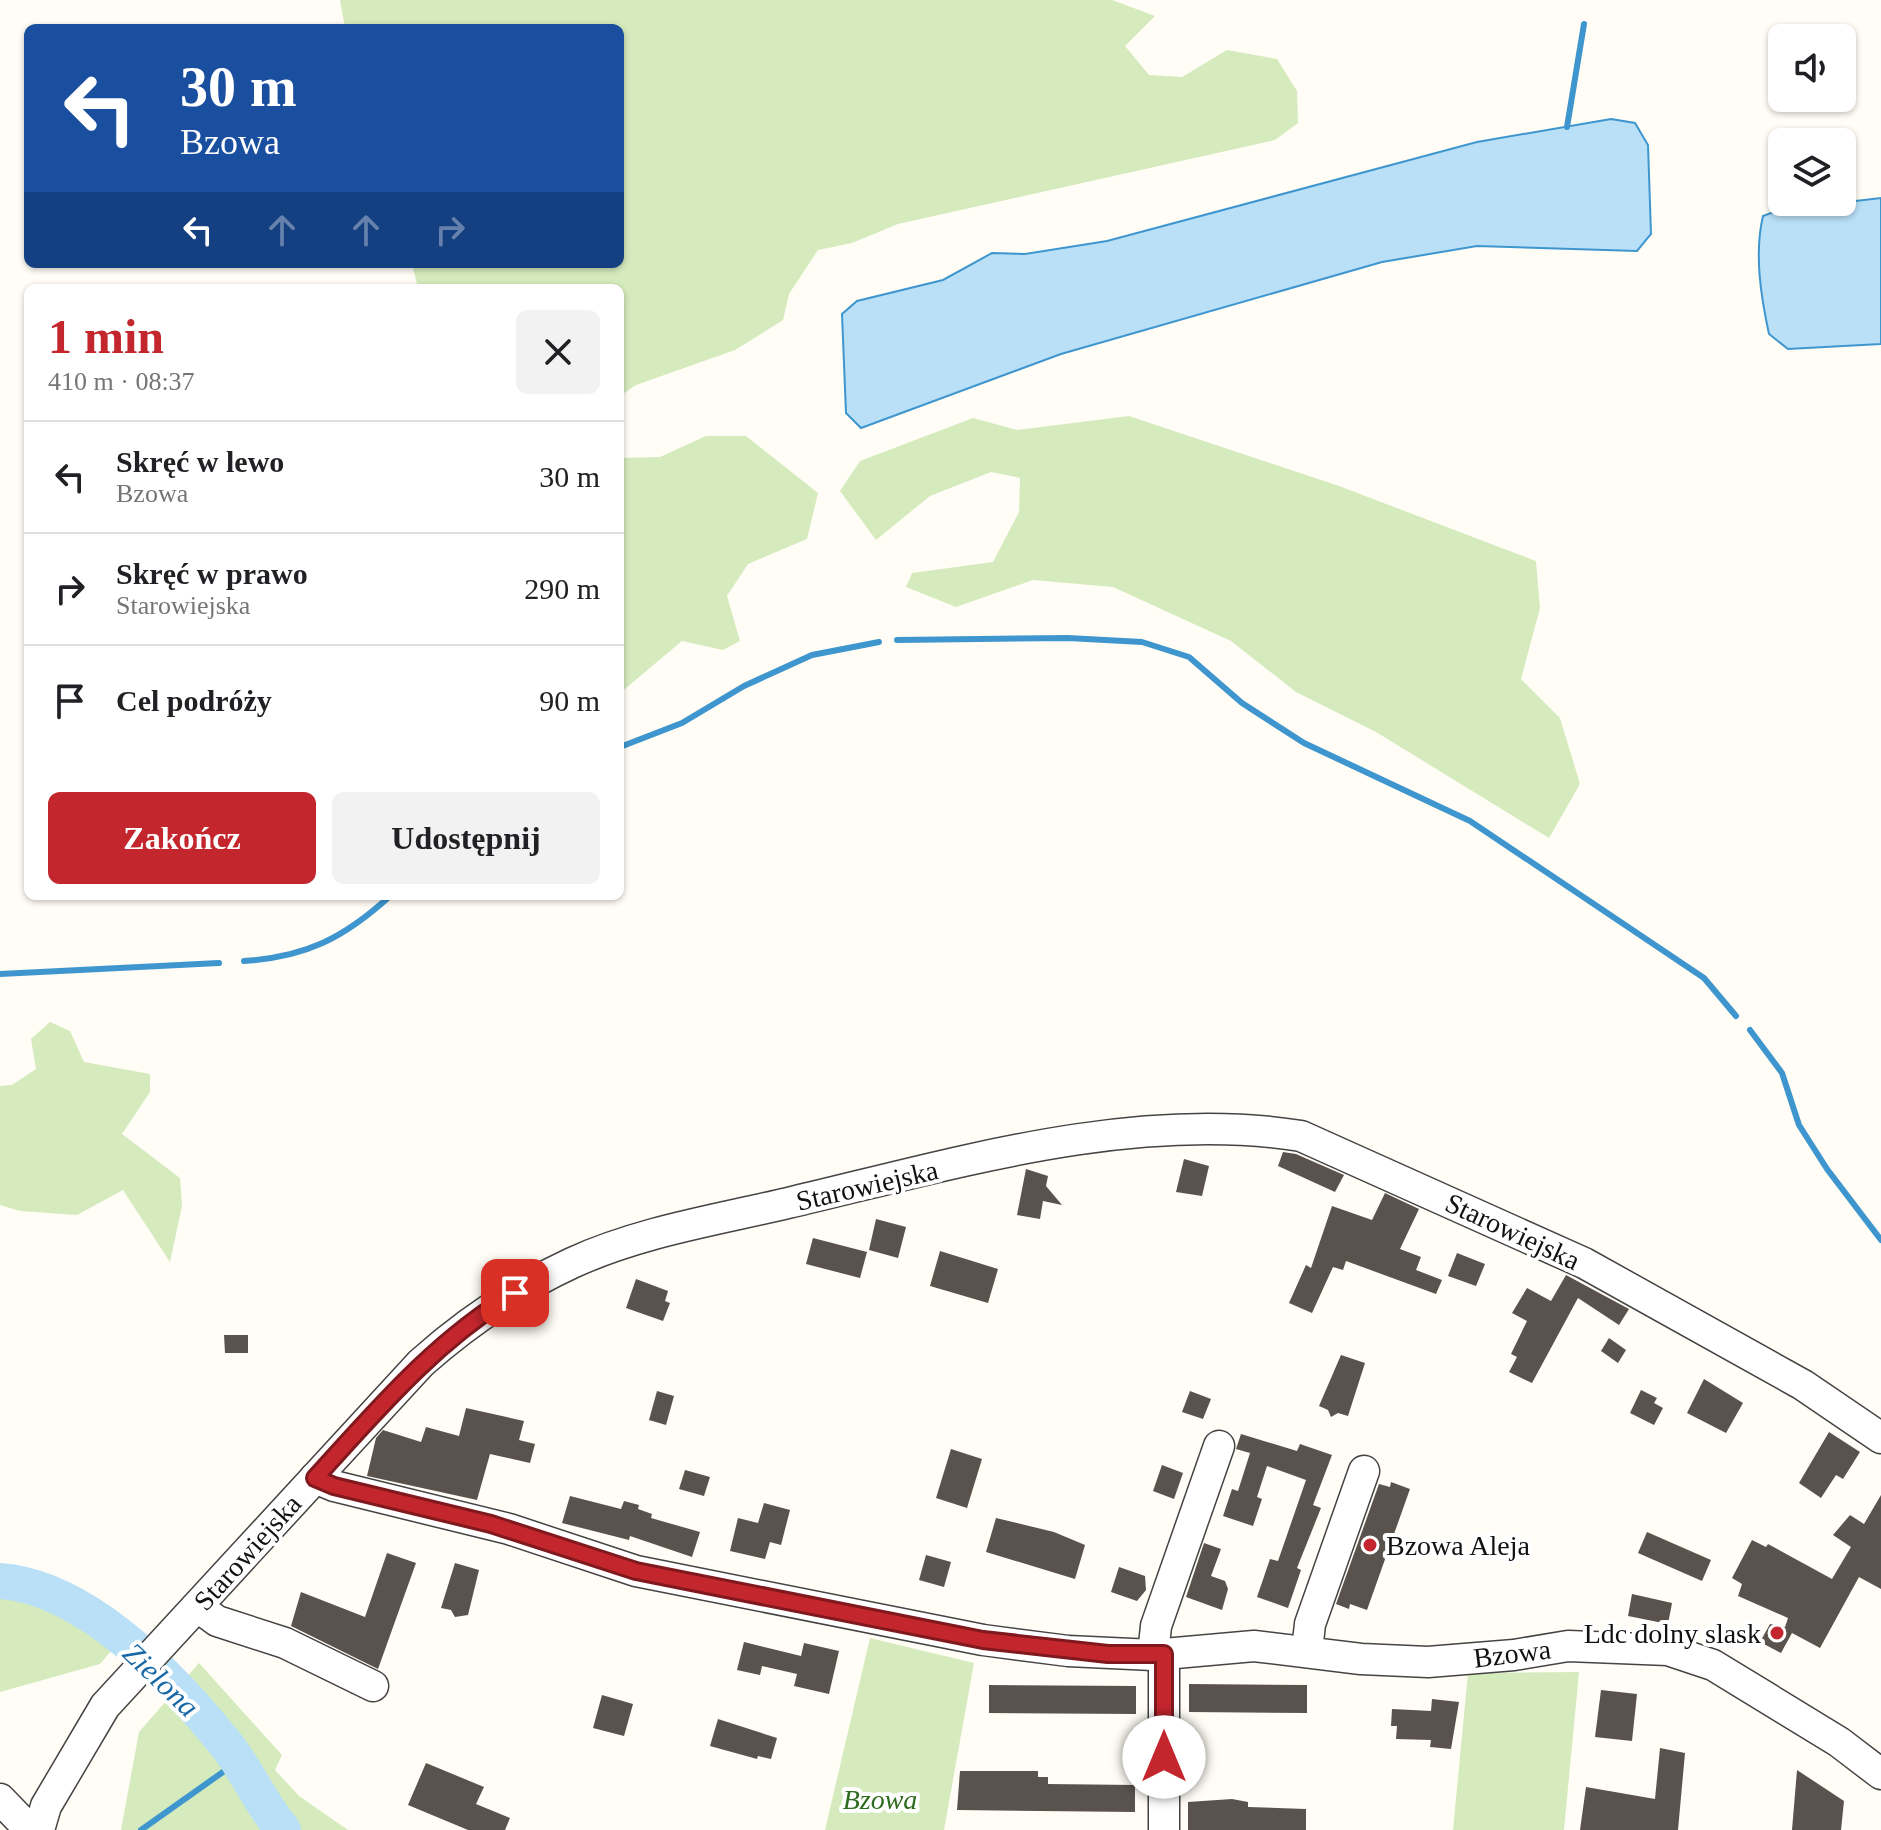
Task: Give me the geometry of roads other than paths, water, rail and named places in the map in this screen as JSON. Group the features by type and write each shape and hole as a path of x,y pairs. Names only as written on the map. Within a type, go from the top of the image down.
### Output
{"street":[{"name":"Starowiejska","path":"39,1830 46,1806 105,1706 421,1363 451,1336 515,1293 574,1262 666,1232 919,1172 1068,1141 1177,1131 1274,1132 1301,1136 1584,1263 1803,1385 1881,1438"},
{"path":"1164,1830 1156,1626 1219,1446"},
{"path":"1307,1651 1310,1624 1364,1471"},
{"name":"Bzowa","path":"315,1478 334,1486 509,1529 636,1571 983,1640 1095,1653 1158,1654 1254,1646 1361,1659 1428,1662 1514,1655 1568,1646 1668,1650 1713,1665 1839,1742 1881,1774"},
{"path":"198,1607 217,1621 285,1643 373,1686"},
{"path":"0,1799 30,1830"}],"water":[{"path":"1611,119 1635,123 1648,145 1651,234 1637,251 1477,246 1382,262 1061,354 861,428 846,413 842,314 857,301 943,280 992,253 1025,254 1107,241 1477,142"},
{"path":"1881,198 1881,344 1788,349 1769,334 1766,320 1759,260 1763,216 1856,216 1856,201"}],"waterway":[{"path":"1567,127 1584,24"},
{"path":"897,640 1068,638 1142,642 1189,657 1242,703 1304,743 1470,821 1704,978 1736,1016"},
{"path":"624,745 682,723 744,686 812,655 879,642"},
{"path":"244,961 286,955 323,943 385,900"},
{"path":"0,974 219,963"},
{"path":"1750,1030 1782,1073 1799,1125 1827,1169 1881,1240"},
{"name":"Zielona","path":"0,1581 32,1587 64,1600 95,1618 154,1665 225,1743 283,1830"},
{"path":"141,1830 237,1762"}],"place":[{"name":"Bzowa Aleja","path":"1370,1545"},
{"name":"Ldc dolny slask","path":"1777,1633"}]}
